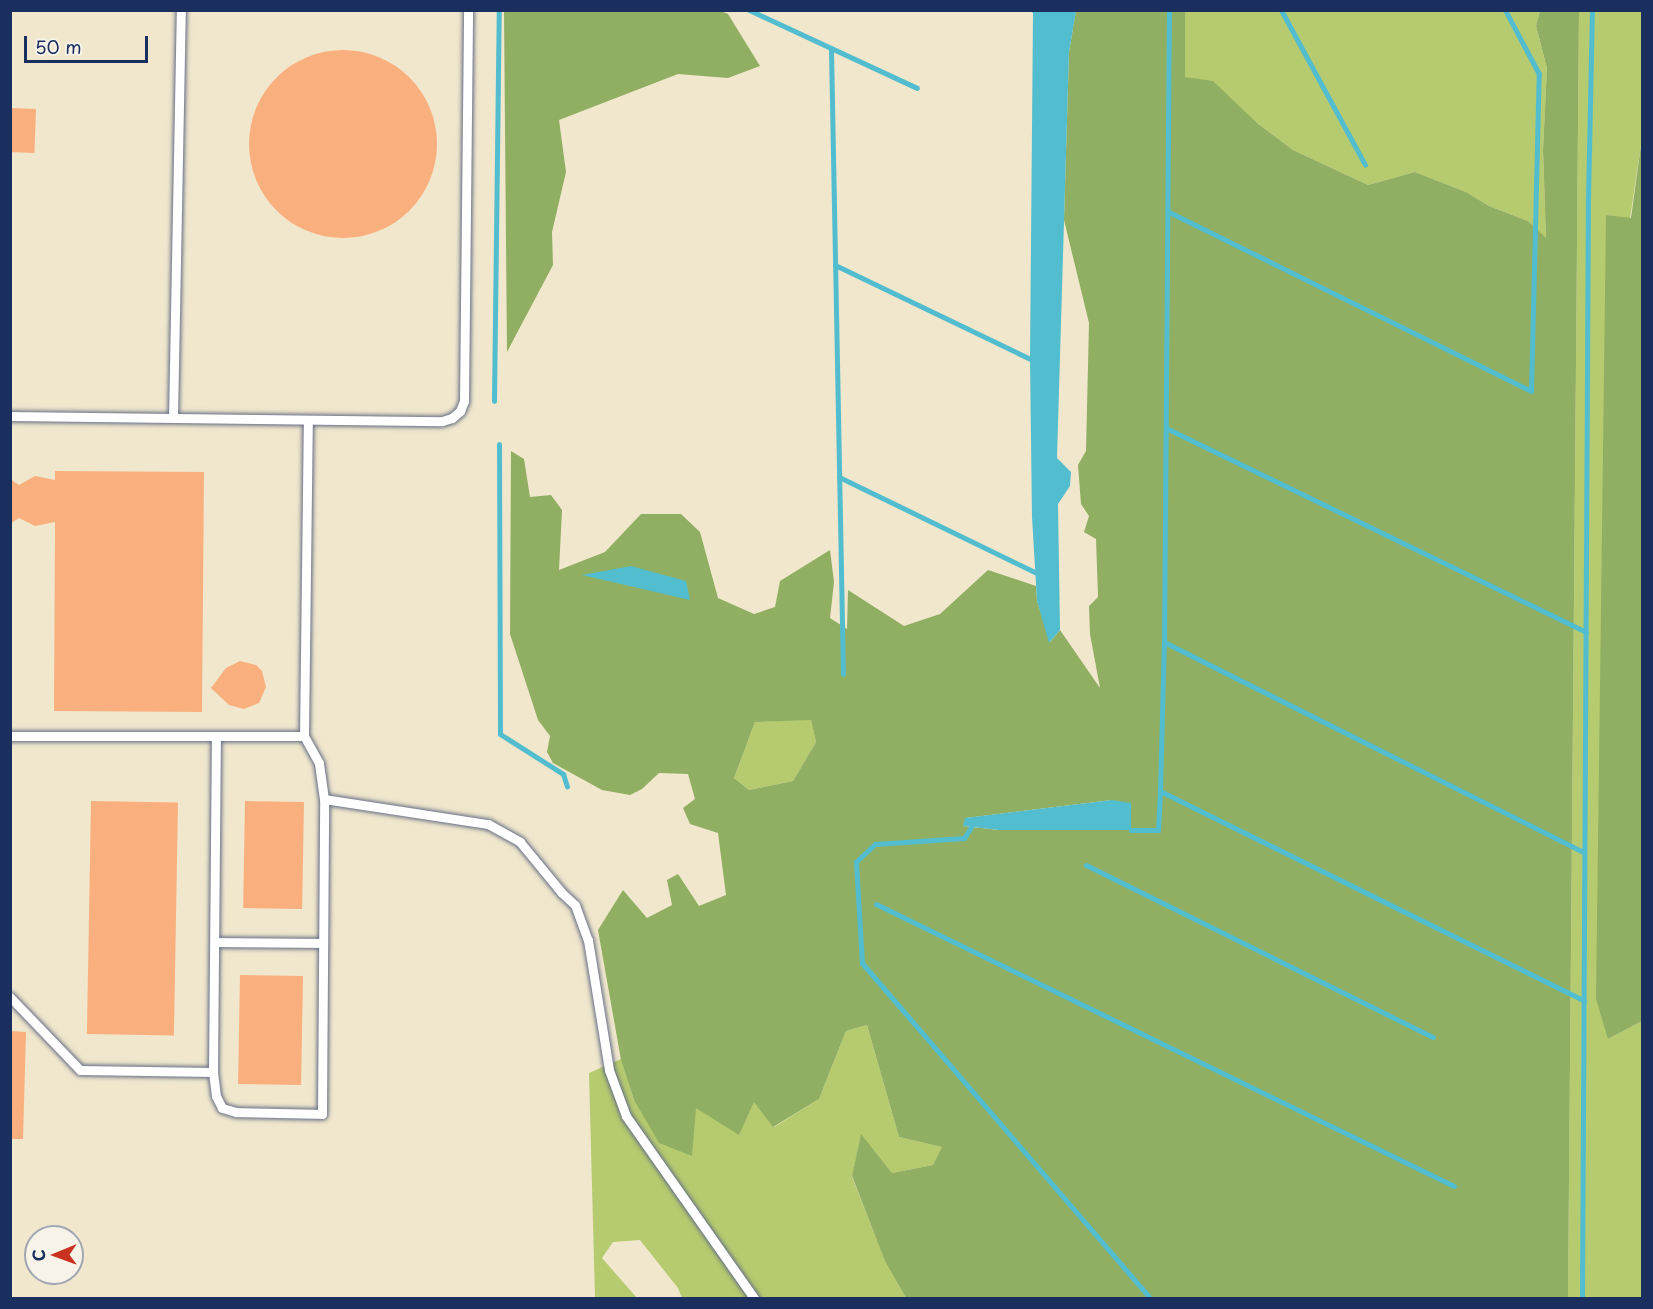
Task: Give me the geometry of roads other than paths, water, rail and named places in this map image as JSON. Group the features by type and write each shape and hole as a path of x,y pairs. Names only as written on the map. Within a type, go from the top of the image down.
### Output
{"lane":[{"path":"174,418 181,10"},
{"path":"10,416 442,420 452,418 460,411 464,401 468,10"},
{"path":"216,736 213,1072 216,1096 222,1108 236,1112 322,1114 324,799 319,763 304,736 308,420"},
{"path":"10,736 304,736"},
{"path":"324,799 488,824 520,842 561,892 575,905 588,940 609,1070 626,1116 754,1299"},
{"path":"214,942 323,944"},
{"path":"10,997 80,1070 213,1072"}],"water":[{"path":"1030,11 1076,11 1069,52 1057,458 1071,472 1070,486 1058,504 1060,630 1049,643 1037,601 1032,517 1030,359 1033,13"},
{"path":"631,566 686,581 690,600 582,575"},
{"path":"1112,800 1131,803 1131,830 999,830 963,826 965,818"}],"waterway":[{"path":"494,401 499,10"},
{"path":"749,10 917,88"},
{"path":"1131,830 1158,830 1160,791 1164,642 1169,10"},
{"path":"1281,10 1365,165"},
{"path":"1169,212 1531,391 1539,74 1505,10"},
{"path":"1582,1298 1588,199 1592,10"},
{"path":"831,50 843,674"},
{"path":"835,265 1030,359"},
{"path":"1166,428 1586,632"},
{"path":"499,444 500,734 563,774 567,786"},
{"path":"839,477 1035,572"},
{"path":"1164,642 1584,852"},
{"path":"1160,791 1584,1001"},
{"path":"971,827 964,838 875,844 856,862 862,963 1150,1298"},
{"path":"1086,865 1433,1037"},
{"path":"876,904 1454,1186"}]}
